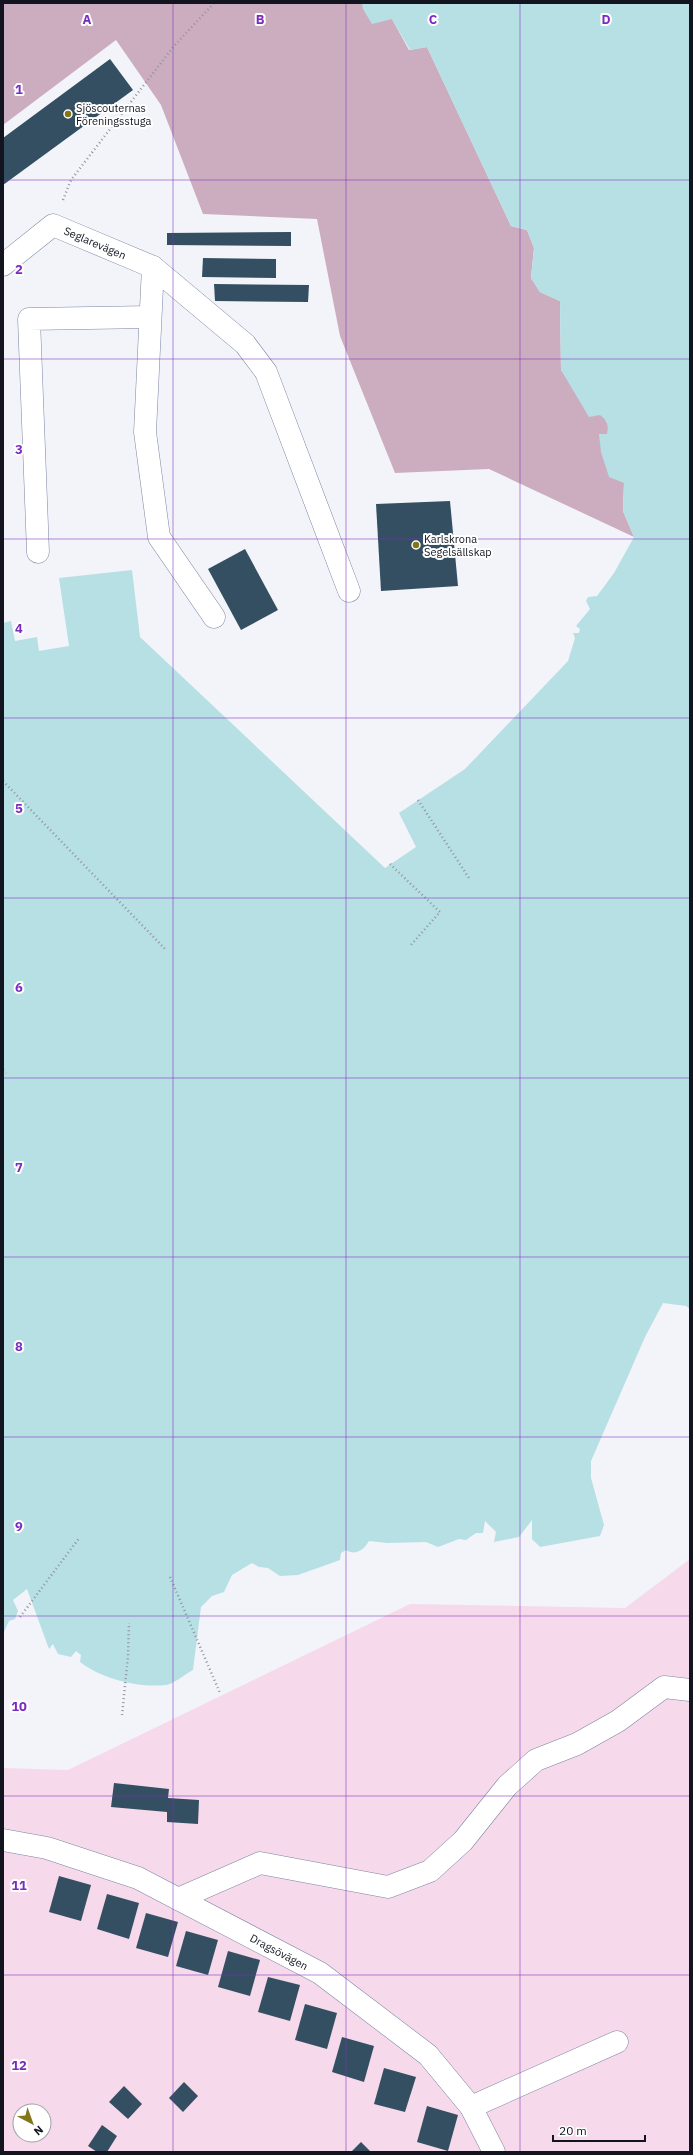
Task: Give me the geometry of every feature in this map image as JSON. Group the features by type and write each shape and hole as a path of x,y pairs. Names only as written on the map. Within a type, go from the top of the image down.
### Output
{"street":[{"name":"Seglarevägen","path":"3,265 53,225 153,267 245,344 266,372 349,591"},
{"path":"153,267 144,432 159,537 214,617"},
{"path":"38,552 29,319 150,317"},
{"path":"178,1899 260,1863 388,1887 430,1871 463,1841 507,1786 536,1760 577,1744 618,1722 664,1687 690,1690"},
{"name":"Dragsövägen","path":"3,1840 47,1848 138,1878 320,1973 428,2056 471,2108 494,2152"},
{"path":"471,2108 617,2042"}],"path":[{"path":"53,225 71,180 174,46 214,3"},
{"path":"3,781 166,950"},
{"path":"418,800 469,878"},
{"path":"390,864 440,912 410,946"},
{"path":"3,1070 6,1073"},
{"path":"20,1617 80,1537"},
{"path":"170,1576 220,1693"},
{"path":"122,1714 128,1656 129,1623"}],"shaded area":[{"path":"3,3 362,3 392,19 409,50 427,47 511,226 527,230 534,248 531,278 540,292 560,301 561,370 605,419 609,427 608,434 624,483 623,511 634,537 489,469 395,473 340,336 317,219 203,214 161,105 116,40 3,125"},
{"path":"690,1559 690,2152 3,2152 3,1768 68,1770 410,1604 625,1608"}],"water":[{"path":"362,3 690,3 690,1309 686,1306 663,1303 645,1337 591,1461 591,1478 604,1525 600,1536 540,1547 532,1539 532,1520 519,1537 494,1542 496,1532 485,1521 483,1533 476,1533 466,1540 459,1539 438,1547 426,1542 387,1543 369,1541 365,1547 359,1551 349,1552 346,1550 341,1553 340,1560 298,1575 280,1576 268,1568 259,1567 252,1563 232,1575 224,1592 212,1596 201,1607 193,1670 176,1681 166,1685 155,1686 132,1684 109,1678 89,1668 80,1662 81,1655 76,1651 71,1657 58,1654 53,1644 49,1649 27,1589 13,1600 18,1611 15,1619 9,1621 3,1634 3,623 11,621 15,641 37,637 39,651 69,646 59,578 132,570 140,637 385,868 416,847 399,813 465,769 568,661 575,638 573,633 579,633 580,629 576,626 590,609 586,601 588,597 597,596 614,573 634,537 623,511 624,483 609,477 601,452 599,434 607,434 607,423 600,415 589,417 561,370 560,301 540,292 531,278 534,248 527,230 511,226 427,47 410,50 392,19 372,24 363,9"}],"building":[{"name":"Sjöscouternas Föreningsstuga","path":"110,59 133,90 3,185 3,138"},
{"path":"291,232 291,246 167,245 167,233"},
{"path":"203,258 276,259 276,278 202,277"},
{"path":"214,284 309,285 308,302 215,301"},
{"name":"Karlskrona Segelsällskap","path":"450,501 458,586 381,591 376,504"},
{"path":"245,549 278,610 241,630 208,569"},
{"path":"114,1783 169,1789 168,1798 199,1800 198,1824 167,1822 167,1812 111,1807"},
{"path":"59,1876 91,1885 81,1921 49,1912"},
{"path":"107,1894 139,1903 129,1939 97,1929"},
{"path":"146,1913 178,1922 168,1957 136,1948"},
{"path":"186,1931 218,1940 208,1975 176,1966"},
{"path":"228,1951 260,1960 250,1996 218,1987"},
{"path":"268,1977 300,1985 290,2021 258,2012"},
{"path":"305,2004 337,2013 327,2049 295,2040"},
{"path":"342,2037 374,2046 364,2082 332,2072"},
{"path":"384,2068 416,2077 405,2112 374,2104"},
{"path":"184,2082 198,2096 183,2112 169,2098"},
{"path":"124,2086 142,2104 128,2119 109,2102"},
{"path":"427,2106 458,2115 448,2151 417,2142"},
{"path":"102,2125 117,2136 107,2152 97,2152 88,2146"},
{"path":"361,2142 371,2152 351,2152"}],"place":[{"name":"Sjöscouternas Föreningsstuga","path":"68,114"},
{"name":"Karlskrona Segelsällskap","path":"416,545"}]}
